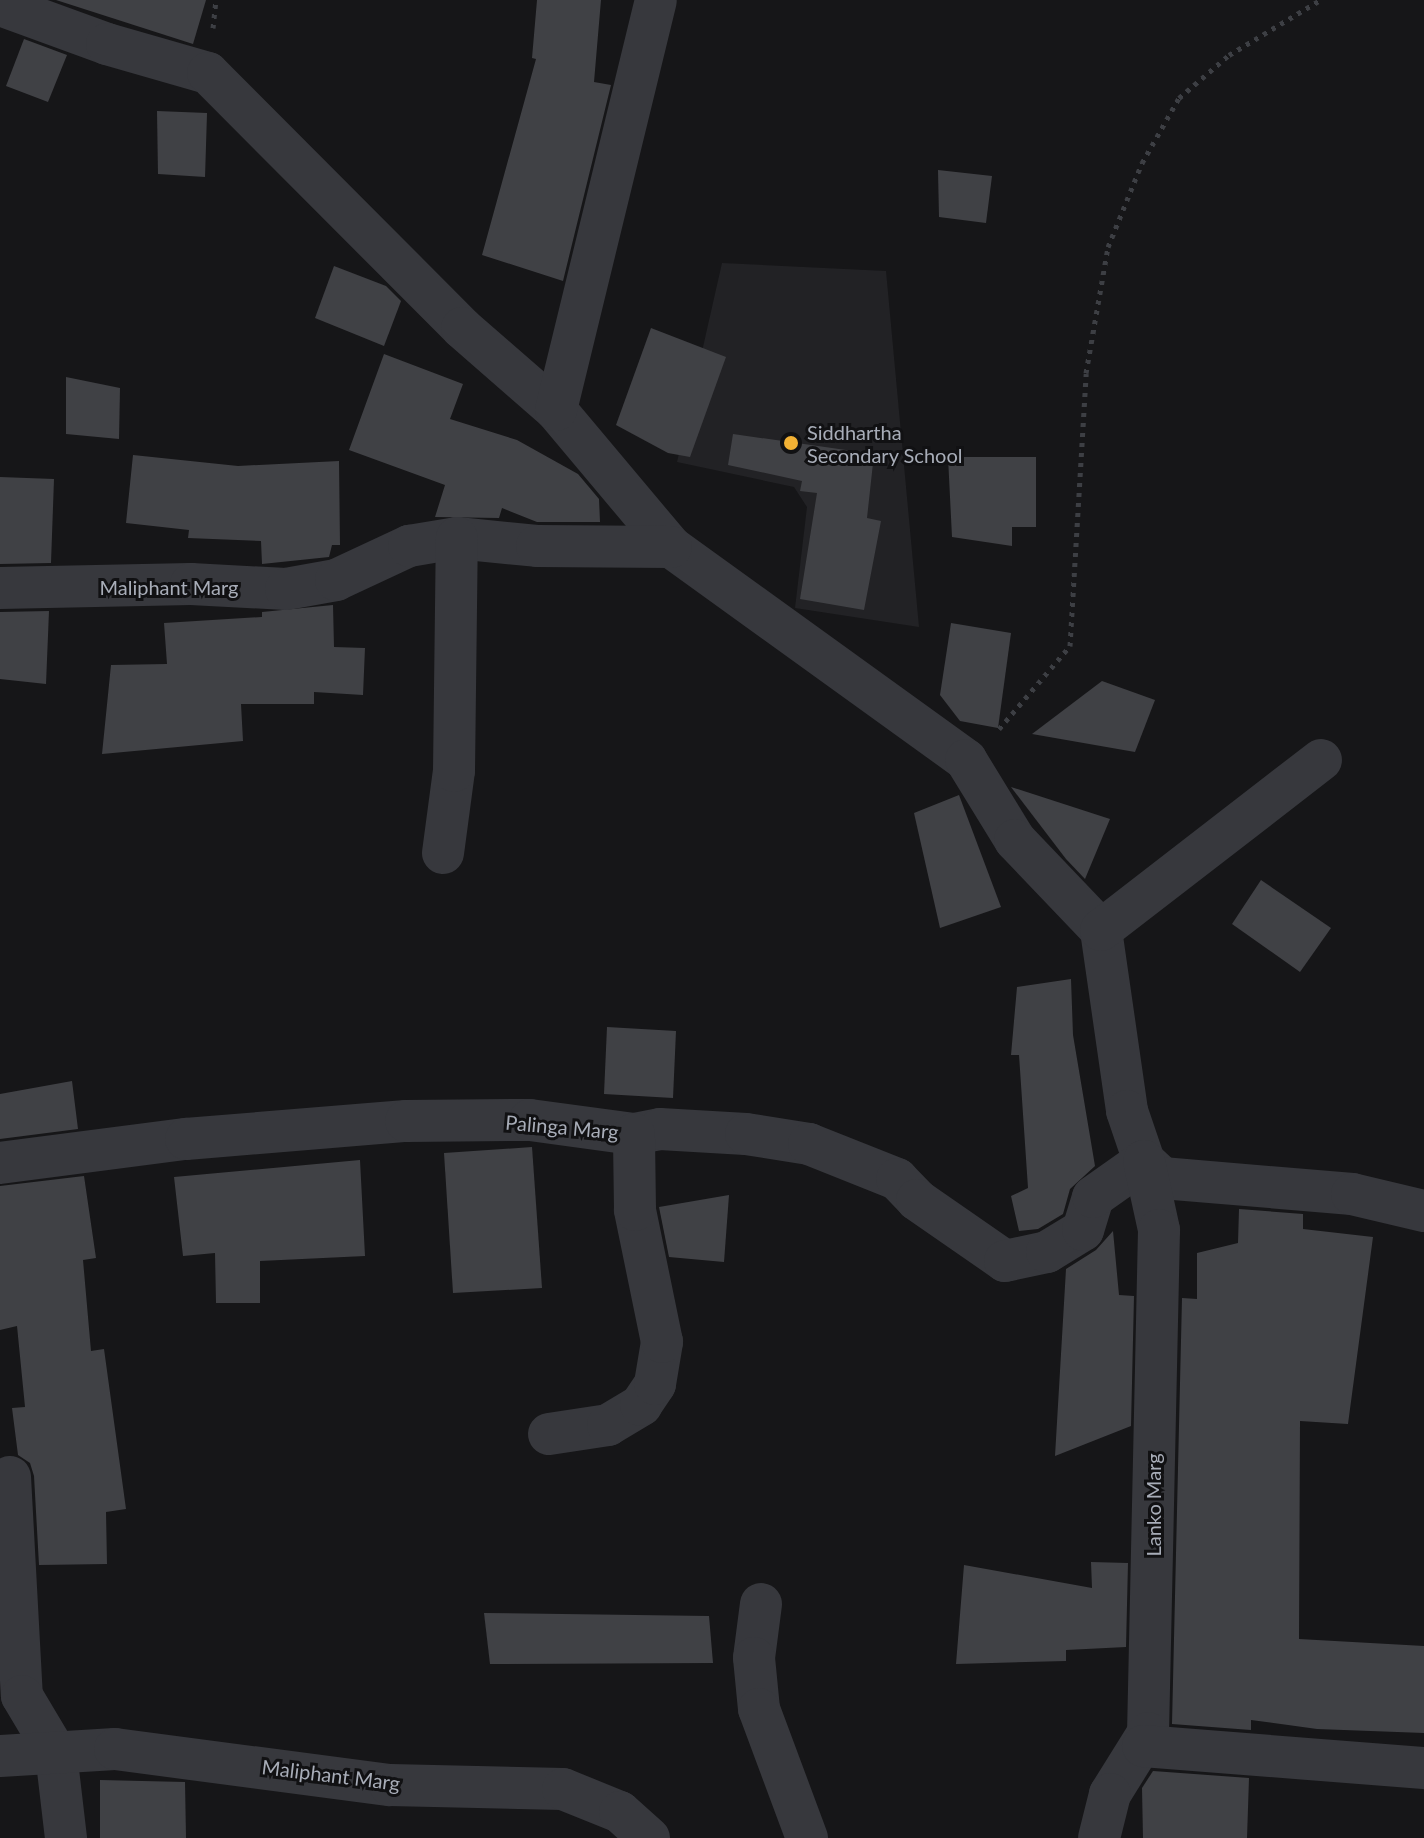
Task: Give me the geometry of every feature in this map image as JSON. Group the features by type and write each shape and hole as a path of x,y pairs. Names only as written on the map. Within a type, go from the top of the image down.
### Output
{"street":[{"path":"556,410 656,1"},
{"path":"0,5 107,44 208,73 462,328 556,410 671,547 966,760 1015,840 1101,930 1321,760"},
{"path":"443,853 454,771 457,538"},
{"name":"Maliphant Marg","path":"0,588 191,584 286,589 336,580 409,546 457,538 537,546 671,547"},
{"name":"Lanko Marg","path":"1099,1838 1110,1794 1143,1746 1148,1733 1159,1230 1144,1161 1127,1111 1101,930"},
{"name":"Palinga Marg","path":"0,1163 186,1139 406,1121 530,1120 634,1134 660,1129 809,1144 897,1179 917,1200 1005,1261 1047,1252 1083,1230 1093,1197 1144,1161"},
{"path":"549,1434 608,1425 641,1405 655,1384 662,1342 635,1210 634,1134"},
{"path":"1144,1161 1162,1178 1352,1194 1424,1211"},
{"path":"10,1477 22,1696 56,1753 66,1838"},
{"path":"761,1604 754,1658 759,1709 807,1838"},
{"path":"1143,1746 1424,1768"},
{"name":"Maliphant Marg","path":"0,1756 115,1749 390,1785 563,1789 620,1812 649,1838"}],"path":[{"path":"966,760 1023,706 1070,646 1086,373 1108,247 1142,163 1179,98 1229,55 1320,0"}],"shaded area":[{"name":"Siddhartha Secondary School","path":"722,263 886,271 919,627 795,608 807,507 794,487 677,462"}],"building":[{"path":"56,0 206,0 193,44"},
{"path":"537,0 601,0 594,82 611,85 563,281 482,255 536,59 532,58"},
{"path":"24,39 67,55 48,102 6,86"},
{"path":"157,111 207,113 205,177 158,174"},
{"path":"938,170 992,176 986,223 939,217"},
{"path":"334,266 386,286 401,301 384,346 315,318"},
{"path":"651,328 726,357 690,457 668,453 616,425"},
{"path":"384,354 463,384 450,419 517,440 578,474 599,499 600,522 537,522 502,508 499,518 435,517 445,485 349,450"},
{"path":"66,377 120,388 119,439 66,434"},
{"path":"733,434 874,454 867,518 881,521 864,610 800,599 817,493 800,491 802,481 728,465"},
{"path":"133,455 238,466 339,461 340,545 332,545 329,557 262,564 261,541 188,538 189,530 126,523"},
{"path":"948,457 1036,457 1036,527 1012,527 1012,546 952,537"},
{"path":"0,477 54,479 51,563 0,564"},
{"path":"333,605 334,647 365,648 363,695 314,692 314,704 241,704 243,741 102,754 111,665 167,664 164,623 262,617 262,612"},
{"path":"49,611 46,684 0,679 0,612"},
{"path":"951,623 1011,633 998,728 960,721 940,695"},
{"path":"1102,681 1155,700 1135,752 1032,734"},
{"path":"1011,787 1110,819 1085,879 1066,859"},
{"path":"959,795 1001,907 940,928 914,813"},
{"path":"1261,880 1331,928 1300,972 1232,924"},
{"path":"1071,979 1073,1035 1095,1166 1070,1189 1063,1214 1038,1229 1019,1231 1011,1196 1028,1188 1019,1055 1011,1055 1017,987"},
{"path":"607,1027 676,1031 673,1098 604,1094"},
{"path":"72,1081 78,1129 0,1139 0,1094"},
{"path":"532,1147 542,1288 453,1293 444,1153"},
{"path":"360,1160 365,1256 260,1261 260,1303 216,1303 215,1253 183,1256 174,1177"},
{"path":"84,1176 96,1258 83,1260 91,1351 104,1349 126,1509 106,1512 107,1564 39,1565 34,1476 30,1463 18,1455 12,1408 25,1407 17,1326 0,1330 0,1186"},
{"path":"729,1195 724,1262 669,1257 659,1207"},
{"path":"1239,1209 1303,1214 1303,1229 1373,1237 1348,1424 1300,1421 1299,1639 1424,1646 1424,1733 1317,1729 1251,1720 1251,1730 1172,1724 1182,1298 1197,1299 1197,1253 1238,1243"},
{"path":"1113,1231 1119,1295 1134,1296 1131,1426 1055,1456 1066,1269 1096,1250"},
{"path":"1091,1562 1128,1563 1126,1647 1066,1650 1066,1661 956,1664 964,1565 1092,1588"},
{"path":"484,1613 709,1616 713,1663 490,1664"},
{"path":"1153,1771 1249,1778 1247,1838 1143,1838 1142,1788"},
{"path":"100,1780 185,1782 186,1838 100,1838"}],"place":[{"name":"Siddhartha Secondary School","path":"791,443"}]}
